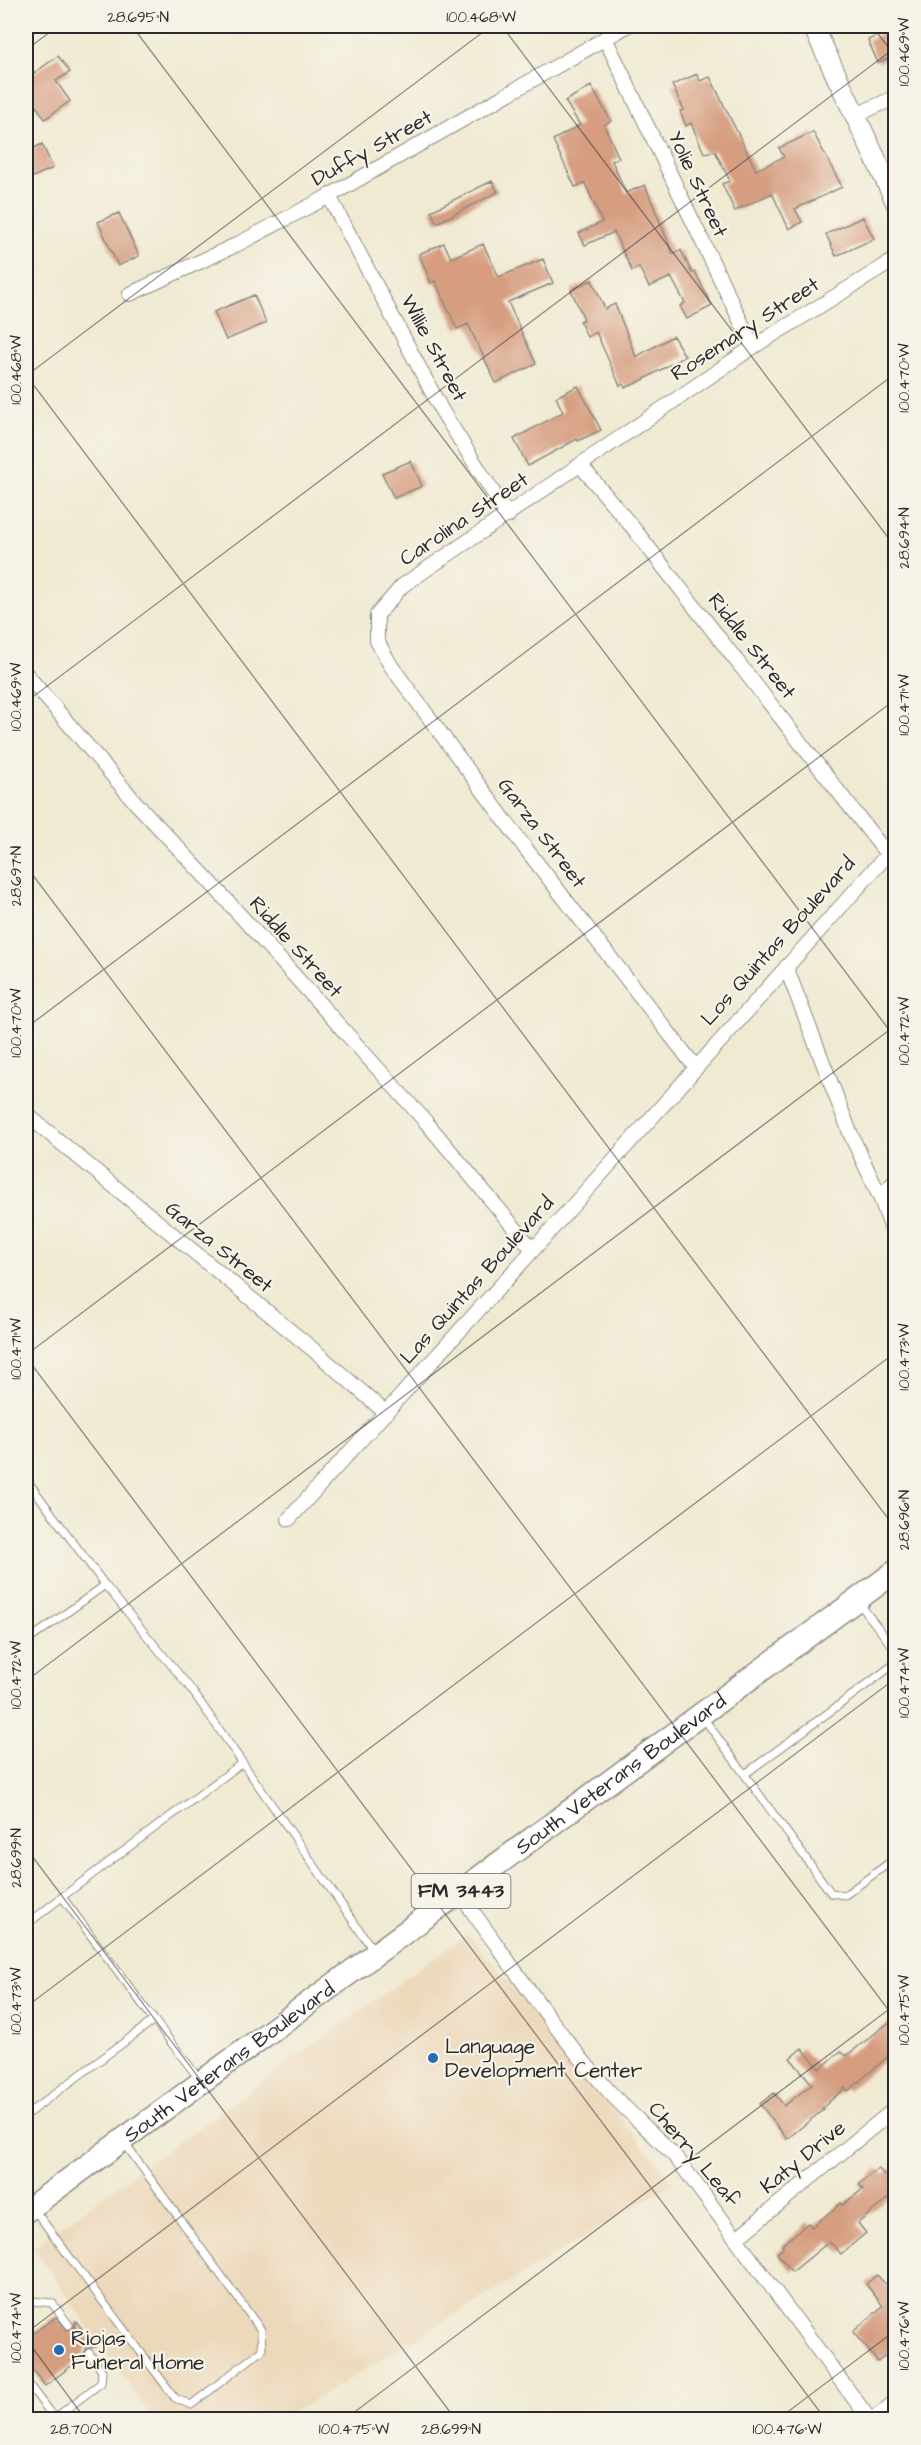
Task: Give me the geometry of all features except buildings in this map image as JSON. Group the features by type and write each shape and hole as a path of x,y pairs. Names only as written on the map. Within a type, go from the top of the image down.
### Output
{"main road":[{"name":"South Veterans Boulevard","path":"29,2208 896,1571"}],"street":[{"name":"Duffy Street","path":"130,294 236,245 329,196 445,132 627,26"},
{"path":"813,26 896,202"},
{"name":"Yolie Street","path":"605,38 753,347"},
{"path":"854,116 896,98"},
{"name":"Willie Street","path":"329,196 442,411 508,516"},
{"name":"Rosemary Street","path":"581,466 753,347 894,260"},
{"name":"Carolina Street","path":"377,615 402,586 581,466"},
{"name":"Riddle Street","path":"581,466 891,849"},
{"name":"Garza Street","path":"377,615 377,641 391,666 526,849 696,1068"},
{"name":"Riddle Street","path":"26,674 136,803 426,1122 533,1250"},
{"name":"Los Quintas Boulevard","path":"696,1068 891,849"},
{"path":"786,967 851,1135 880,1197 896,1240"},
{"name":"Las Quintas Boulevard","path":"289,1519 696,1068"},
{"name":"Garza Street","path":"26,1114 316,1352 386,1413"},
{"path":"880,1197 896,1180"},
{"name":"Cherry Leaf","path":"459,1893 584,2063 608,2090 663,2143 737,2238 872,2420"},
{"name":"Katy Drive","path":"737,2238 896,2108"},
{"path":"872,2420 896,2401"}],"lane":[{"path":"26,1479 105,1585 191,1689 376,1953"},
{"path":"26,1642 105,1585"},
{"path":"857,1600 896,1651"},
{"path":"745,1774 896,1663"},
{"path":"701,1714 831,1893 845,1895 896,1858"},
{"path":"26,1924 242,1763"},
{"path":"62,1897 201,2082"},
{"path":"26,2115 154,2020"},
{"path":"29,2208 175,2398 191,2404 262,2350 261,2330 122,2140"},
{"path":"26,2292 32,2301"},
{"path":"26,2306 32,2301 52,2303 69,2325"},
{"path":"26,2381 53,2419 101,2382 102,2371 89,2353"}],"shaded area":[{"name":"Language Development Center","path":"468,1933 674,2183 283,2419 153,2419 33,2247"}],"place":[{"name":"Language Development Center","path":"433,2058"},
{"name":"Riojas Funeral Home","path":"59,2350"}]}
